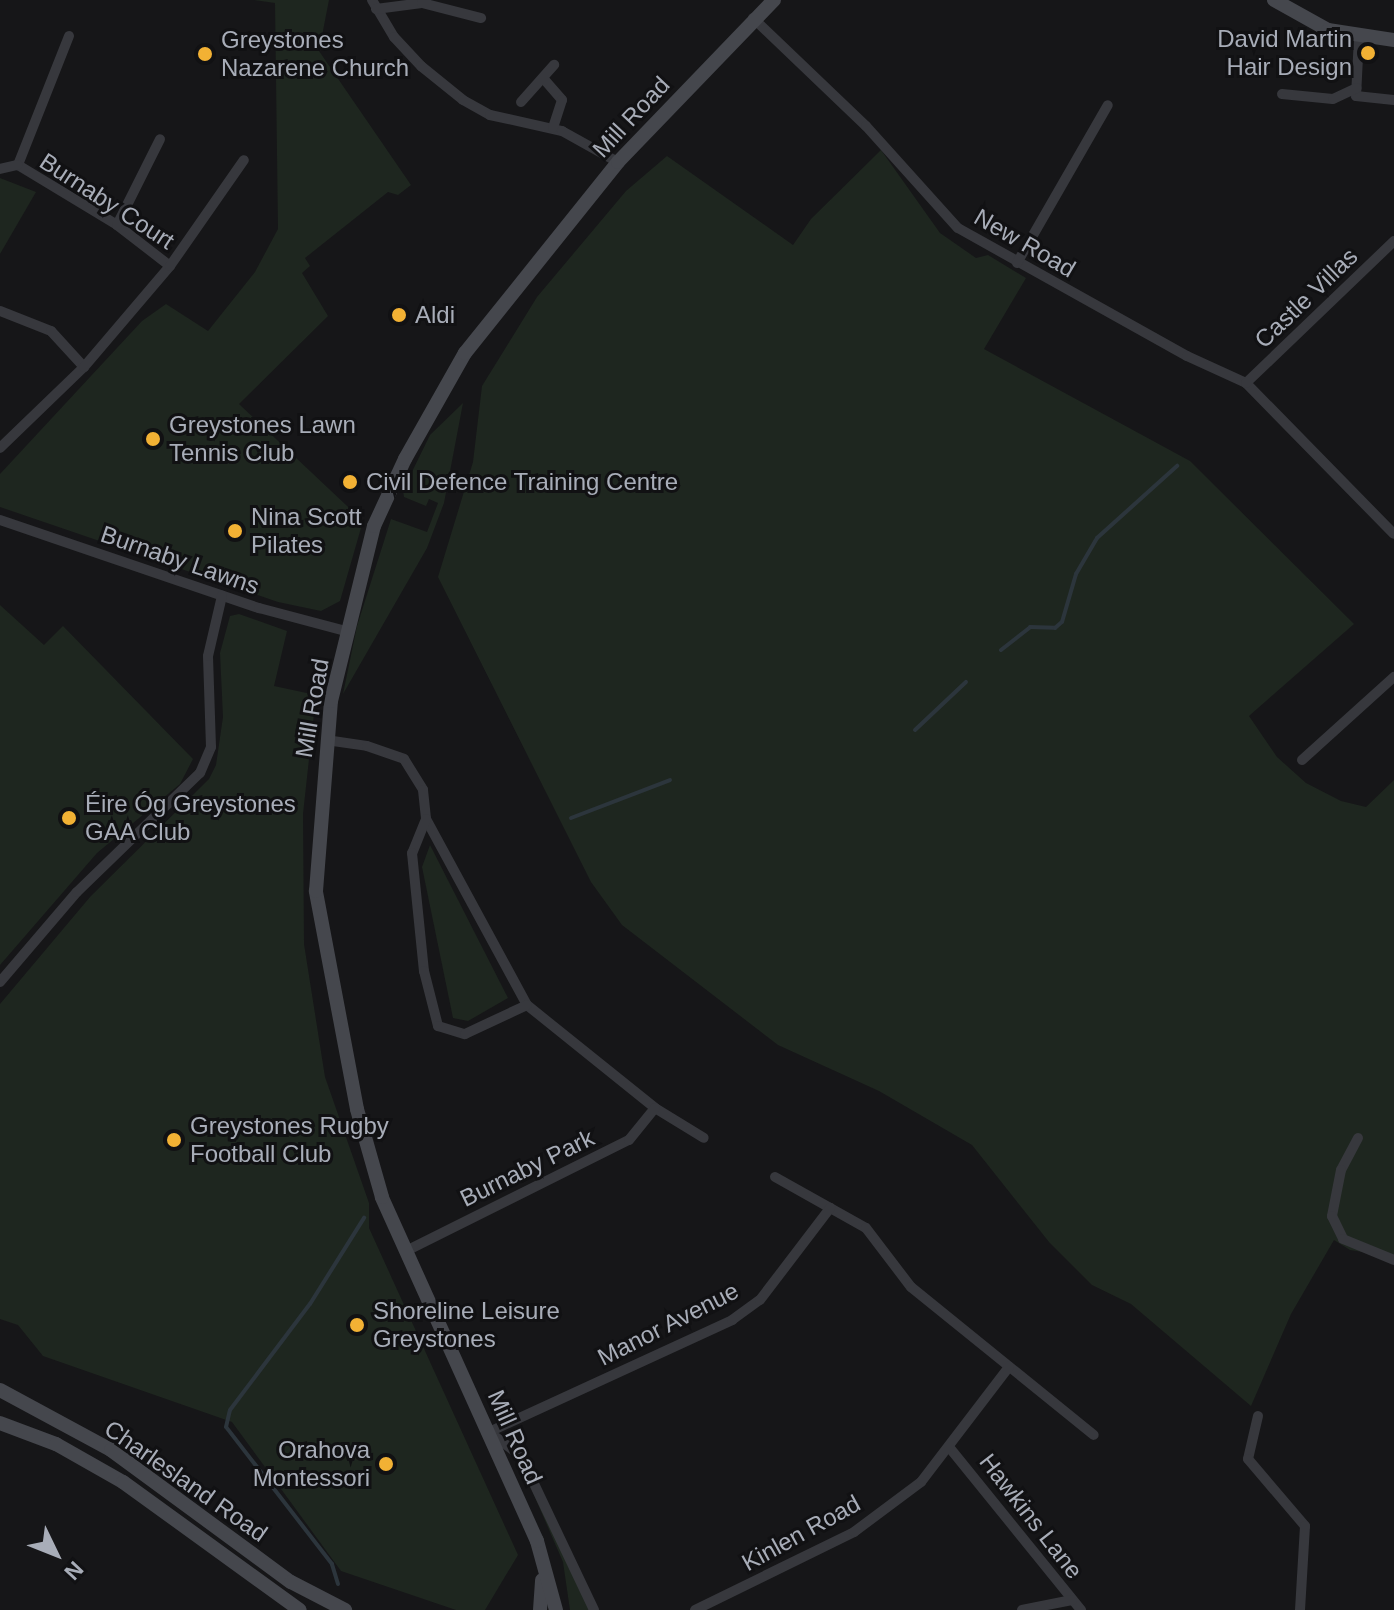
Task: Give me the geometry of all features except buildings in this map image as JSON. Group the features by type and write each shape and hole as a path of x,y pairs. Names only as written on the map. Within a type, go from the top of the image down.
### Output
{"main road":[{"name":"Mill Road","path":"556,1610 543,1572 537,1541 382,1197 357,1109 316,891 326,740 374,526 437,400 465,353 538,256 618,162 753,18 774,0"},
{"path":"1274,0 1328,30 1394,40"},
{"name":"Charlesland Road","path":"0,1390 120,1457 280,1574 345,1610"},
{"name":"Charlesland Road","path":"0,1423 56,1444 123,1482 300,1610"},
{"name":"Mill Road","path":"540,1610 543,1572"}],"street":[{"path":"374,4 422,3 481,18"},
{"path":"374,4 421,66 463,100 490,115 553,128 618,162"},
{"name":"New Road","path":"753,18 866,126 958,228 1017,263 1246,383 1394,534"},
{"name":"Burnaby Court","path":"69,36 18,165 117,225 170,266"},
{"path":"1359,37 1356,96 1394,100"},
{"path":"521,102 554,65"},
{"path":"543,78 562,100 553,128"},
{"path":"1282,94 1333,99 1357,88"},
{"path":"1017,263 1108,105"},
{"path":"117,225 160,139"},
{"path":"0,448 84,367 170,266 244,160"},
{"path":"0,169 18,165"},
{"name":"Castle Villas","path":"1246,383 1394,241"},
{"path":"0,311 51,331 84,367"},
{"name":"Burnaby Lawns","path":"0,520 222,596 349,632"},
{"path":"0,982 77,892 200,773 211,747 208,656 222,596"},
{"path":"1302,760 1394,677"},
{"path":"326,740 367,746 404,759 423,790 426,819 527,1005 655,1108 704,1138"},
{"path":"426,819 412,853 424,971 438,1026 465,1034 527,1005"},
{"name":"Burnaby Park","path":"406,1251 629,1140 655,1108"},
{"path":"1358,1138 1332,1198 1332,1216 1343,1239 1394,1260"},
{"path":"775,1177 866,1228 911,1287 1094,1435"},
{"name":"Manor Avenue","path":"489,1432 732,1320 760,1300 830,1208"},
{"name":"Kinlen Road","path":"695,1610 854,1532 921,1482 1009,1367"},
{"path":"1258,1416 1248,1459 1305,1526 1300,1610"},
{"path":"489,1432 521,1456 594,1610"},
{"name":"Hawkins Lane","path":"949,1447 1081,1610"},
{"path":"1022,1610 1072,1600"}],"shaded area":[{"name":"Greystones Lawn Tennis Club","path":"254,0 329,0 319,51 411,185 398,195 388,192 305,258 310,266 302,273 328,316 239,404 363,521 340,601 321,611 278,602 0,507 0,474 142,321 166,304 208,331 255,272 278,229 275,3"},
{"path":"881,150 940,233 976,258 988,255 1026,278 984,349 1190,461 1354,624 1249,716 1277,757 1306,783 1341,801 1366,807 1394,780 1394,1257 1350,1250 1334,1240 1291,1314 1251,1406 1131,1304 1092,1285 1049,1242 972,1145 879,1091 778,1045 622,925 591,882 438,577 473,462 482,386 537,297 626,191 667,156 793,245 811,219"},
{"path":"0,178 36,192 0,254"},
{"path":"463,403 444,503 427,548 343,694 357,626 391,519 427,532 438,503 429,499 426,506 404,497 403,490 430,435"},
{"name":"Éire Óg Greystones GAA Club","path":"0,605 44,645 63,626 193,759 180,784 97,853 0,965"},
{"name":"Greystones Rugby Football Club","path":"239,614 287,631 274,686 316,695 303,814 304,944 325,1077 369,1203 369,1228 518,1555 485,1610 456,1610 341,1571 232,1422 43,1356 18,1325 0,1319 0,1004 90,897 209,779 216,765 223,717 220,653 230,616"},
{"path":"430,845 508,998 468,1021 453,1018 422,867"},
{"path":"524,1472 590,1610 570,1610 563,1562"}],"waterway":[{"path":"1001,650 1030,627 1055,628 1062,622 1076,574 1097,538 1177,466"},
{"path":"915,730 966,682"},
{"path":"571,818 670,780"},
{"path":"338,1584 332,1564 226,1427 230,1410 310,1304 364,1218"}],"place":[{"name":"David Martin Hair Design","path":"1368,53"},
{"name":"Greystones Nazarene Church","path":"205,54"},
{"name":"Aldi","path":"399,315"},
{"name":"Greystones Lawn Tennis Club","path":"153,439"},
{"name":"Civil Defence Training Centre","path":"350,482"},
{"name":"Nina Scott Pilates","path":"235,531"},
{"name":"Éire Óg Greystones GAA Club","path":"69,818"},
{"name":"Greystones Rugby Football Club","path":"174,1140"},
{"name":"Shoreline Leisure Greystones","path":"357,1325"},
{"name":"Orahova Montessori","path":"386,1464"}]}
